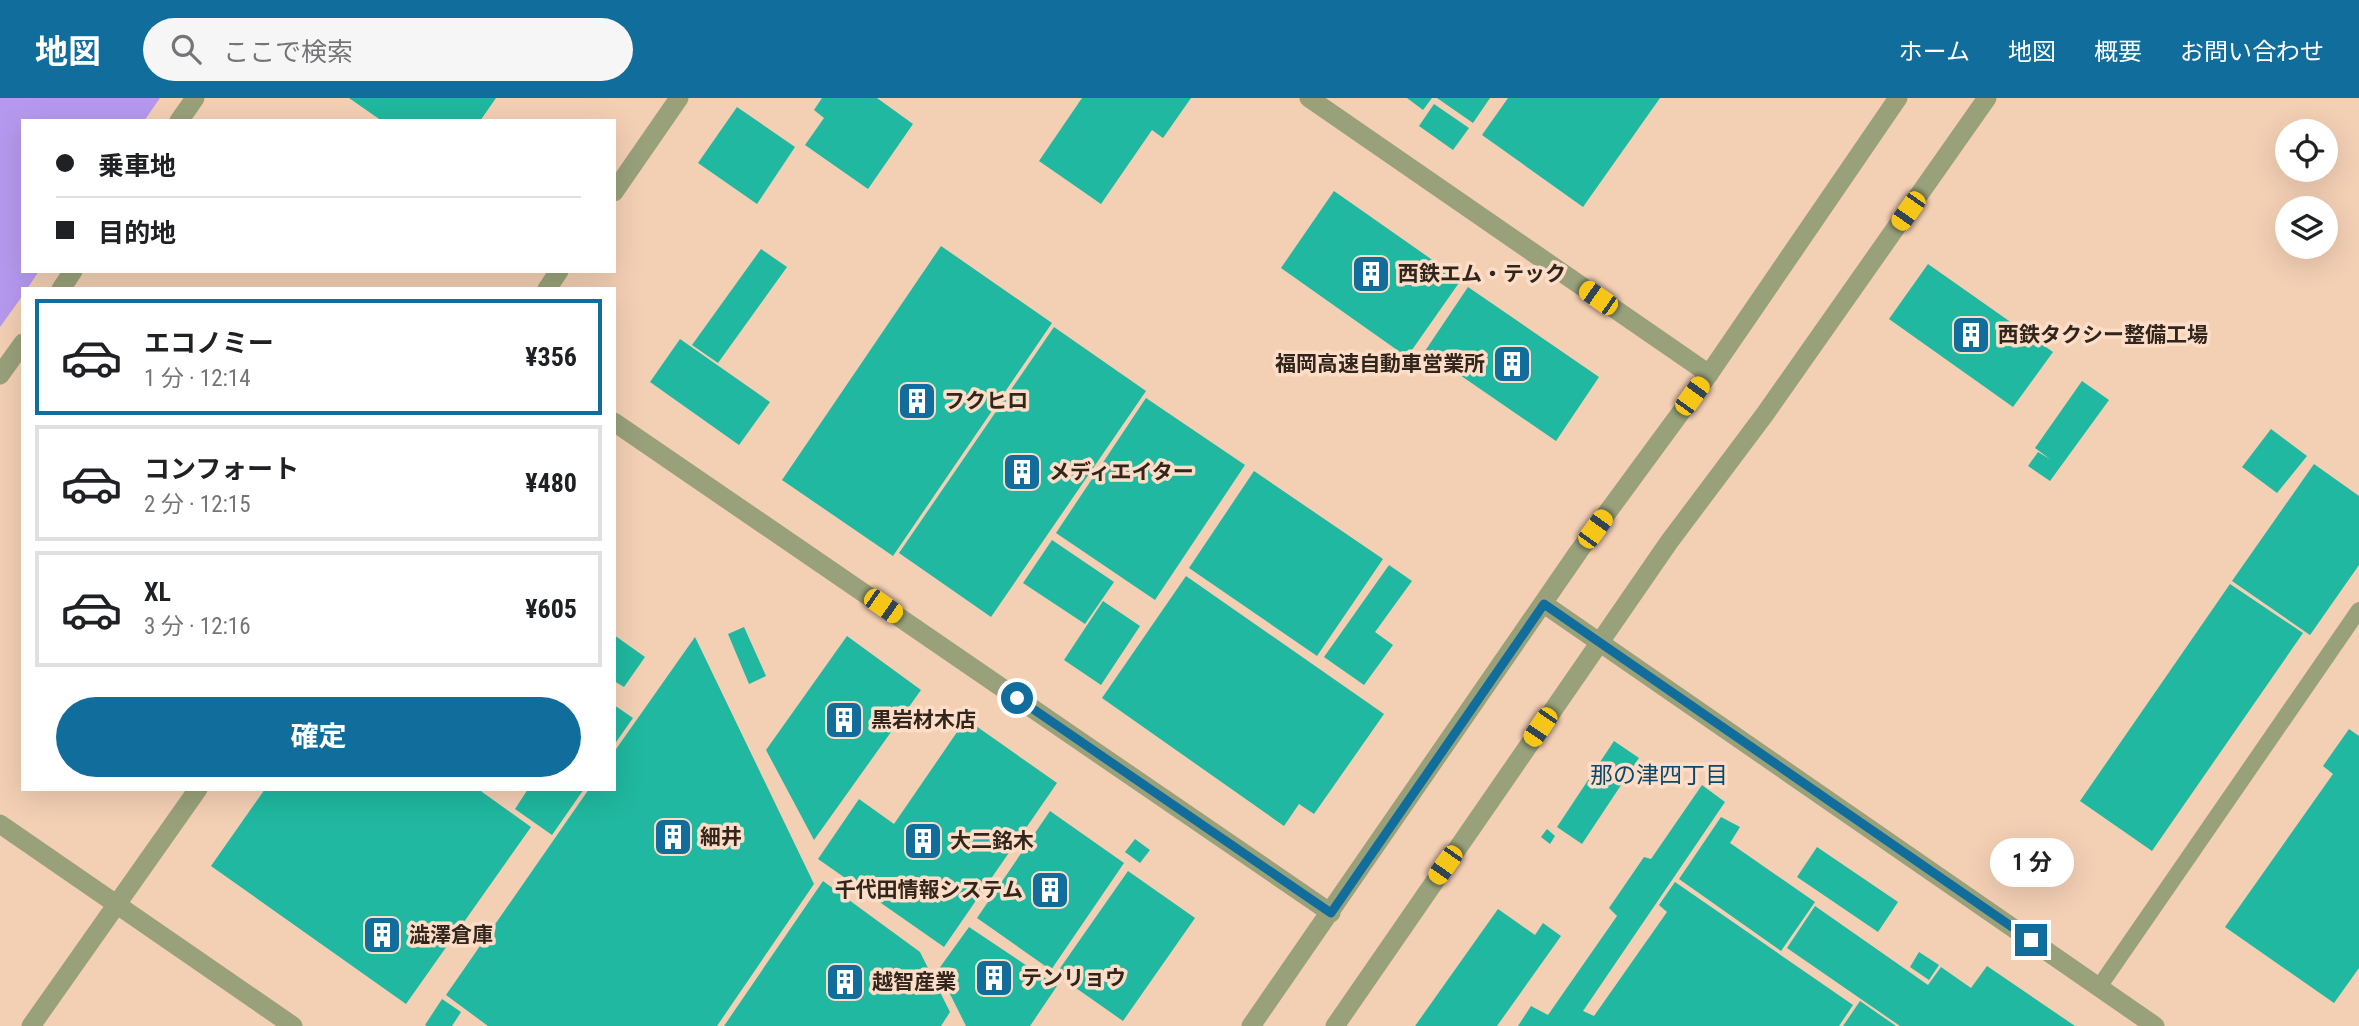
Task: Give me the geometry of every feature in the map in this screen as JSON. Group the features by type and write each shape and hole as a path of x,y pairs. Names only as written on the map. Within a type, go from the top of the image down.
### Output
{"street":[{"path":"180,119 195,98"},
{"path":"616,188 679,98"},
{"path":"1309,98 1709,374"},
{"path":"1251,1026 1579,551 1709,374 1898,98"},
{"path":"1335,1026 1599,642 1765,414 1987,98"},
{"path":"0,375 21,345"},
{"path":"616,423 1331,913"},
{"path":"1544,604 2155,1026"},
{"path":"31,1026 197,791"},
{"path":"0,824 293,1026"}],"lane":[{"path":"2099,987 2359,610"}],"shaded area":[{"path":"0,98 160,98 145,119 21,119 21,273 38,273 28,287 21,287 21,298 0,327"}],"building":[{"path":"349,98 496,98 481,119 379,119"},
{"path":"822,98 877,98 913,124 868,189 805,145 824,118 814,110"},
{"path":"1082,98 1191,98 1163,138 1152,130 1101,204 1039,161"},
{"path":"1407,98 1432,98 1423,110"},
{"path":"1437,98 1490,98 1473,123"},
{"path":"1508,98 1660,98 1583,207 1482,135"},
{"path":"1434,104 1469,128 1453,150 1419,126"},
{"path":"737,107 795,147 757,204 698,163"},
{"name":"西鉄エム・テック","path":"1334,191 1461,280 1407,357 1281,268"},
{"name":"フクヒロ","path":"941,246 1052,323 893,556 782,480"},
{"path":"761,249 787,267 718,363 692,345"},
{"name":"西鉄タクシー整備工場","path":"1928,264 2053,352 2013,407 1889,319"},
{"name":"福岡高速自動車営業所","path":"1468,287 1599,377 1556,441 1425,351"},
{"name":"メディエイター","path":"1054,327 1146,391 991,617 899,553"},
{"path":"680,339 770,402 739,445 650,382"},
{"path":"2082,381 2109,400 2050,481 2028,466 2038,452 2050,459 2035,448"},
{"path":"1146,398 1245,465 1155,600 1056,533"},
{"path":"2271,429 2307,456 2277,493 2242,467"},
{"path":"2314,464 2359,496 2359,565 2310,635 2232,581"},
{"path":"1254,471 1383,559 1317,656 1189,568"},
{"path":"1052,540 1114,582 1085,624 1023,583"},
{"path":"1389,565 1412,581 1375,632 1393,645 1364,685 1324,657"},
{"path":"1186,576 1384,714 1314,814 1299,804 1284,826 1102,698"},
{"path":"2230,584 2303,633 2152,851 2080,801"},
{"path":"1103,601 1140,626 1101,685 1064,660"},
{"path":"744,627 766,676 749,684 728,634"},
{"path":"616,636 645,657 624,687 616,682"},
{"name":"黒岩材木店","path":"847,636 921,690 814,840 766,750"},
{"name":"細井","path":"695,637 814,884 717,1026 488,1026 446,995 588,791 616,791 616,749"},
{"path":"616,706 633,718 616,742"},
{"name":"大二銘木","path":"966,719 1057,783 944,947 818,859 859,799 894,824"},
{"path":"2349,729 2359,736 2359,968 2334,1003 2225,927 2333,774 2323,766"},
{"path":"1614,741 1639,758 1582,844 1557,827"},
{"path":"1702,785 1725,802 1583,1011 1594,1016 1667,912 1659,905 1675,882 1853,1005 1839,1026 1518,1026 1531,1006 1548,1015 1617,916 1609,908 1644,857 1651,859"},
{"name":"澁澤倉庫","path":"264,791 481,791 531,827 406,1004 211,866"},
{"path":"527,791 583,791 552,835 515,809"},
{"name":"千代田情報システム","path":"1050,811 1124,863 1051,970 977,918"},
{"path":"1721,817 1740,827 1730,843 1815,902 1781,951 1679,879"},
{"path":"1547,829 1555,836 1550,844 1541,837"},
{"path":"1135,839 1150,850 1140,863 1125,852"},
{"path":"1817,847 1898,902 1878,932 1797,877"},
{"path":"1128,871 1195,918 1123,1021 1056,974"},
{"name":"越智産業","path":"823,881 920,952 950,1012 941,1026 724,1026"},
{"path":"1815,906 1928,985 1941,967 1971,988 1987,966 2075,1026 1900,1026 1787,948"},
{"path":"1498,909 1535,935 1543,923 1561,936 1497,1026 1415,1026"},
{"name":"テンリョウ","path":"969,927 1057,986 1030,1026 966,1026 938,970"},
{"path":"1919,952 1939,965 1929,980 1910,967"},
{"path":"442,999 461,1012 452,1026 425,1025"},
{"path":"1860,1001 1896,1026 1843,1026"}],"place":[{"name":"西鉄エム・テック","path":"1371,274"},
{"name":"西鉄タクシー整備工場","path":"1971,335"},
{"name":"福岡高速自動車営業所","path":"1512,364"},
{"name":"フクヒロ","path":"917,401"},
{"name":"メディエイター","path":"1022,472"},
{"name":"黒岩材木店","path":"844,720"},
{"name":"細井","path":"673,837"},
{"name":"大二銘木","path":"923,841"},
{"name":"千代田情報システム","path":"1050,890"},
{"name":"澁澤倉庫","path":"382,935"},
{"name":"テンリョウ","path":"994,978"},
{"name":"越智産業","path":"845,982"}],"district":[{"name":"那の津四丁目","path":"1659,775"}],"route":[{"path":"1017,698 1331,913 1544,604 2031,940"}]}
